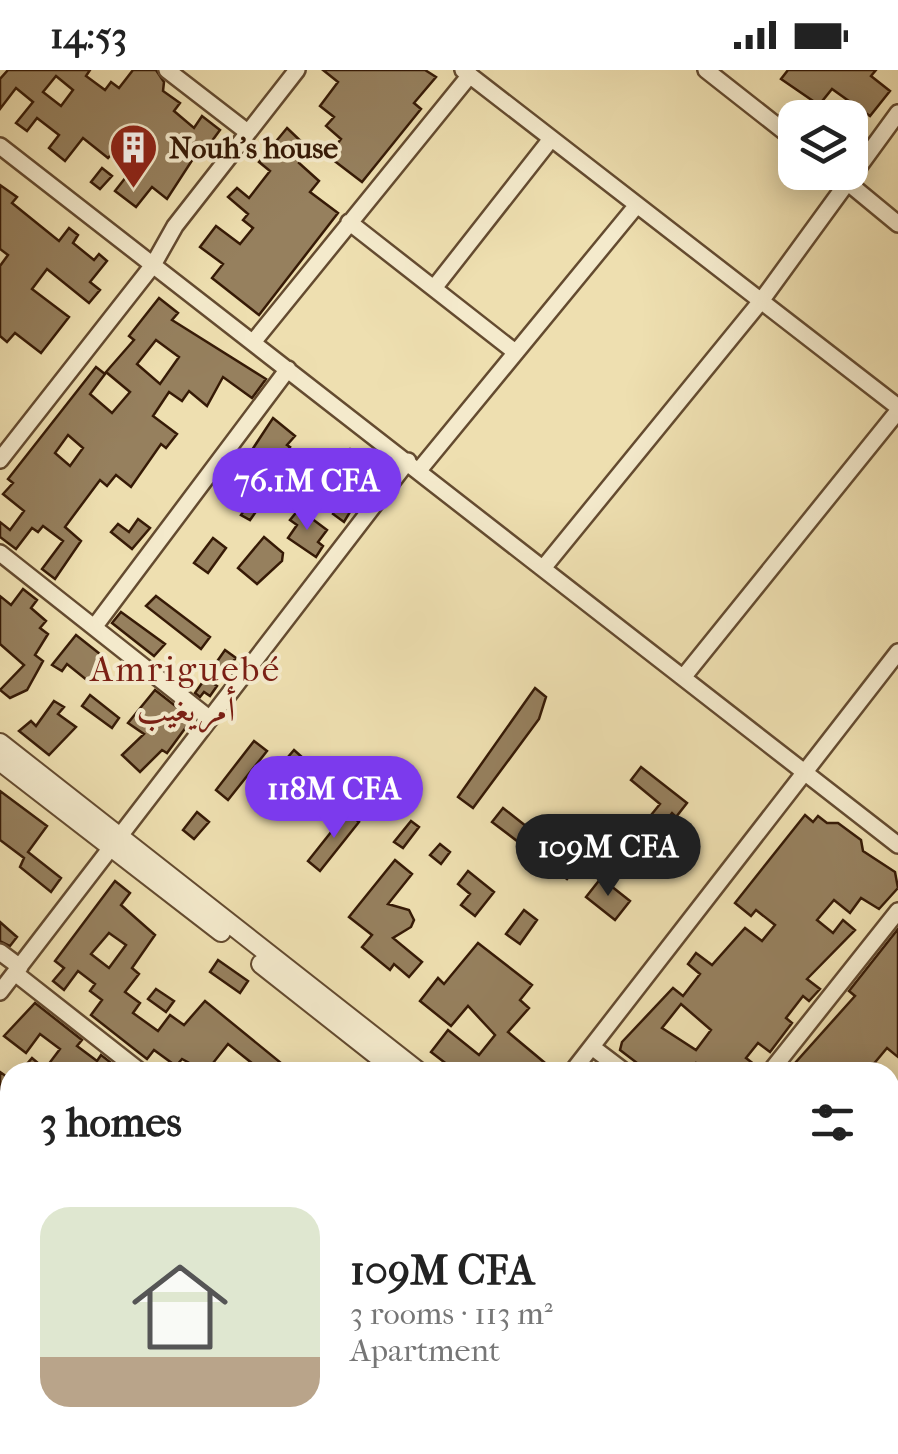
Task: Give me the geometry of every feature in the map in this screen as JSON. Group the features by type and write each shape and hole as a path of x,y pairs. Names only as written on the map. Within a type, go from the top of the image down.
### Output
{"street":[{"path":"166,70 246,132"},
{"path":"0,460 153,266 175,226 297,70"},
{"path":"706,70 778,127"},
{"path":"254,341 466,73 551,138 898,409 685,675"},
{"path":"868,147 898,112"},
{"path":"434,288 551,138"},
{"path":"2,151 254,341 898,845"},
{"path":"544,567 761,302 834,190"},
{"path":"857,190 898,224"},
{"path":"0,992 210,719 414,465 515,352 637,205"},
{"path":"350,222 515,352"},
{"path":"95,626 288,369"},
{"path":"0,553 210,719"},
{"path":"580,1062 898,652"},
{"path":"0,743 115,843 386,1062"},
{"path":"0,762 115,843 405,1062"},
{"path":"778,1062 898,911"},
{"path":"0,952 125,1062"},
{"path":"592,1047 612,1062"}],"building":[{"path":"8,70 90,70 86,76 105,90 111,82 119,88 133,70 156,70 164,82 163,91 180,103 174,111 194,128 202,116 220,130 206,149 202,145 167,199 152,187 136,207 115,191 148,149 129,135 108,158 83,138 65,161 49,148 59,135 37,118 27,131 16,123 33,102 16,88 0,109 0,79","holes":["56,76 73,90 61,106 43,92"]},
{"path":"323,70 425,70 436,77 414,103 421,109 362,182 328,156 341,139 326,126 334,117 320,106 338,82"},
{"path":"788,70 876,70 871,76 890,91 870,116 868,100 847,100 832,89 823,100 812,100 781,79"},
{"path":"287,128 309,149 299,163 319,181 310,192 338,213 259,315 212,278 223,264 200,247 216,226 240,244 253,228 243,220 248,214 228,197 237,188 249,198 270,171 259,162"},
{"path":"102,168 112,176 100,189 91,182"},
{"path":"0,185 17,197 12,203 59,241 69,228 78,235 73,243 94,260 99,254 107,261 90,282 100,290 89,303 47,269 32,289 69,317 41,353 15,333 7,342 0,336 0,266 8,255 0,249"},
{"path":"159,298 178,313 172,320 266,379 252,398 223,377 207,406 189,391 182,401 169,392 153,416 177,434 166,448 161,444 131,487 116,475 107,486 100,480 65,527 81,541 55,579 42,569 63,541 43,526 38,532 32,528 16,549 0,537 0,522 10,530 24,511 3,494 13,483 8,479 96,367 105,374 90,394 112,413 130,392 106,372 134,340 129,336","holes":["156,340 179,357 160,384 137,364","68,435 83,448 70,466 55,453"]},
{"path":"273,418 295,436 271,470 260,461 251,472 234,460 240,451 248,456"},
{"path":"350,449 384,473 370,491 365,487 344,522 333,514 337,507 320,494 328,484 317,476 329,459 333,462"},
{"path":"256,493 265,499 250,520 241,515"},
{"path":"299,509 327,530 318,542 323,546 316,557 288,538 297,525 290,520"},
{"path":"138,519 150,528 132,549 111,532 118,524 129,532"},
{"path":"264,537 283,553 282,561 257,584 238,568"},
{"path":"213,538 226,548 208,573 194,563"},
{"path":"23,589 37,600 31,608 46,621 40,628 48,634 35,655 43,661 27,690 10,698 0,690 24,665 0,644 0,596 11,605"},
{"path":"156,596 210,637 201,649 146,606"},
{"path":"121,612 165,644 154,656 112,623"},
{"path":"76,635 105,658 88,681 67,664 62,671 52,665"},
{"path":"225,650 236,658 213,683 217,686 210,696 204,692 200,697 195,693"},
{"path":"535,688 546,697 539,719 473,808 458,797"},
{"path":"155,690 192,719 167,753 162,750 140,772 122,755 144,734 128,723"},
{"path":"90,695 119,718 112,728 82,706"},
{"path":"54,701 64,707 58,714 76,727 49,755 19,731 31,721 36,726"},
{"path":"254,741 267,751 228,800 216,790"},
{"path":"294,750 341,792 329,805 282,764"},
{"path":"641,767 687,803 676,817 672,813 642,850 660,865 652,875 622,851 660,804 631,780"},
{"path":"0,791 47,826 28,852 61,878 51,892 20,867 24,858 0,840"},
{"path":"503,808 560,853 591,819 605,830 567,879 492,822"},
{"path":"197,812 209,822 194,839 183,830"},
{"path":"347,812 359,822 320,871 308,861"},
{"path":"805,815 813,822 818,816 827,823 838,823 861,840 863,851 895,872 898,888 879,909 861,898 850,913 834,900 817,920 833,933 843,920 855,930 807,979 820,989 809,1001 803,996 786,1018 792,1023 770,1052 758,1043 746,1058 751,1062 636,1062 620,1050 622,1042 673,988 683,996 700,974 688,964 696,953 712,965 745,928 762,941 775,925 756,910 751,916 735,903","holes":["681,1004 711,1030 696,1050 662,1028"]},
{"path":"411,821 419,827 403,848 394,842"},
{"path":"440,844 450,852 441,864 430,855"},
{"path":"395,860 412,874 388,904 409,910 414,920 411,927 393,938 422,962 409,977 394,964 390,970 362,947 372,935 349,917"},
{"path":"468,871 494,892 475,916 461,905 470,894 458,884"},
{"path":"601,878 630,901 615,920 586,897"},
{"path":"115,881 130,893 121,905 155,935 132,968 139,974 125,992 140,1003 133,1013 158,1031 170,1015 184,1025 205,1001 280,1062 250,1062 228,1044 214,1062 170,1062 154,1050 147,1059 91,1015 102,1000 90,991 95,984 78,971 64,990 53,981 64,968 55,961","holes":["109,933 126,945 109,968 91,954"]},
{"path":"524,910 537,920 520,944 506,934"},
{"path":"0,922 17,937 10,946 0,941"},
{"path":"898,929 898,1057 887,1048 875,1062 796,1062 855,996 849,991"},
{"path":"478,943 532,985 520,1000 529,1008 508,1032 544,1062 444,1062 431,1052 448,1030 479,1055 495,1035 468,1006 451,1026 420,1001 438,978 444,984"},
{"path":"218,960 248,981 240,993 210,972"},
{"path":"156,989 174,1001 166,1012 148,999"},
{"path":"35,1003 82,1040 77,1046 97,1061 101,1055 110,1062 50,1062 60,1049 40,1034 26,1053 4,1036"}],"place":[{"name":"Nouh's house","path":"134,190"}],"district":[{"name":"Amriguebé أمريغيب","path":"186,689"}]}
